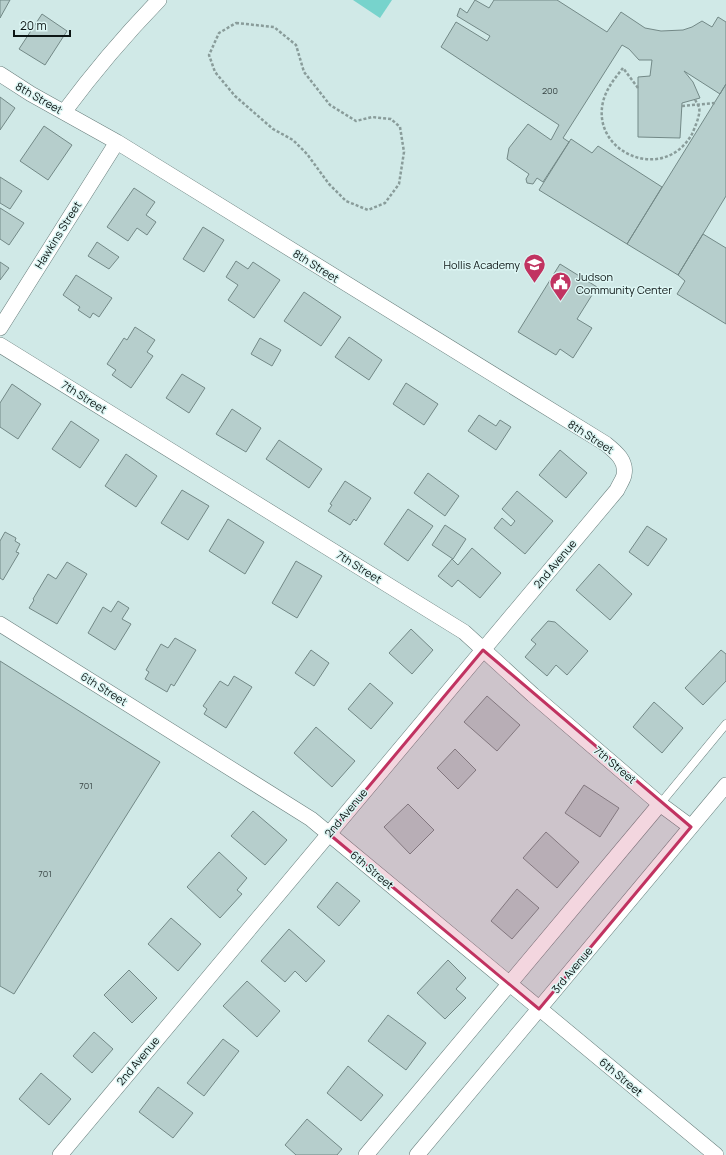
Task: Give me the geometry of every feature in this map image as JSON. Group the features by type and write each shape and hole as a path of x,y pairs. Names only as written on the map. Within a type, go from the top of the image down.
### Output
{"street":[{"path":"64,112 81,88 143,16 159,0"},
{"name":"8th Street","path":"0,74 117,142 606,444 616,451 624,466"},
{"name":"Hawkins Street","path":"0,328 117,142"},
{"name":"7th Street","path":"0,345 464,632 533,695 660,804 691,828"},
{"name":"2nd Avenue","path":"60,1155 617,490 624,476 624,466"},
{"name":"6th Street","path":"0,624 311,819 716,1155"},
{"name":"3rd Avenue","path":"417,1155 726,785"},
{"path":"366,1155 660,804"}],"lane":[{"path":"660,804 726,724"}],"path":[{"path":"236,23 274,27 296,45 304,72 330,105 346,116 356,121 372,117 391,119 400,127 404,152 399,184 385,203 368,210 346,201 329,184 307,154 293,140 273,130 235,96 214,72 209,55 219,33 236,23"},
{"path":"638,88 622,68 608,88 603,102 601,118 605,131 612,142 638,158 650,160 664,158 678,152 687,142 694,130 700,108 695,99"},
{"path":"682,106 714,103"}],"highlighted area":[{"path":"483,650 691,827 539,1009 329,834"}],"shaded area":[{"path":"353,0 392,0 380,18"}],"building":[{"path":"0,0 10,0 0,18"},
{"path":"475,0 489,8 494,0 557,0 607,32 621,12 645,28 661,31 683,30 702,21 712,27 718,17 726,22 726,84 720,94 684,71 693,82 700,98 682,103 680,138 638,137 638,77 650,76 652,60 639,60 629,49 622,45 563,138 569,142 543,182 537,178 533,184 527,183 526,179 529,174 507,159 509,148 528,124 551,140 559,125 441,47 456,22 487,41 490,36 457,16 460,8 467,13"},
{"path":"42,14 67,31 45,65 19,49"},
{"path":"726,84 726,196 678,275 627,244"},
{"path":"0,97 15,108 0,130"},
{"path":"44,126 72,145 48,180 20,161"},
{"path":"571,139 592,153 598,146 662,187 627,244 539,190"},
{"path":"0,177 22,191 10,209 0,203"},
{"path":"134,188 155,202 146,215 156,222 147,235 137,228 128,241 107,227"},
{"path":"0,208 24,223 9,245 0,239"},
{"path":"203,227 224,240 204,272 183,259"},
{"path":"703,234 726,248 726,324 677,294 685,281 678,275"},
{"path":"97,242 119,257 109,269 88,256"},
{"path":"236,261 248,269 253,262 280,280 254,318 228,300 238,285 226,277"},
{"path":"0,262 9,268 0,280"},
{"name":"Judson Community Center","path":"560,264 597,287 577,319 592,328 573,358 560,349 556,355 518,332"},
{"path":"76,275 112,298 99,317 93,313 90,318 78,310 80,307 63,295"},
{"path":"304,292 341,317 321,346 284,321"},
{"path":"135,327 155,340 147,352 153,356 131,388 112,375 116,370 107,364 124,338 127,340"},
{"path":"349,337 382,360 369,380 335,357"},
{"path":"260,338 281,350 272,366 251,354"},
{"path":"182,374 205,388 189,413 166,398"},
{"path":"406,383 438,404 424,425 393,404"},
{"path":"12,384 41,404 18,439 0,427 0,403"},
{"path":"232,409 261,428 246,452 216,434"},
{"path":"479,415 496,426 500,420 511,427 496,450 468,431"},
{"path":"71,421 99,440 80,468 52,449"},
{"path":"279,440 322,469 309,488 266,459"},
{"path":"560,450 587,473 566,498 539,475"},
{"path":"126,454 157,476 136,507 105,486"},
{"path":"428,473 459,496 445,516 414,493"},
{"path":"345,481 371,498 356,521 354,519 350,525 328,511 332,505 330,504"},
{"path":"182,490 209,506 188,540 161,523"},
{"path":"517,491 553,521 525,554 494,528 502,518 511,526 515,521 502,509"},
{"path":"408,509 433,526 408,561 384,544"},
{"path":"228,519 264,542 245,574 209,551"},
{"path":"445,525 466,539 453,559 432,545"},
{"path":"647,526 667,539 648,566 629,552"},
{"path":"5,532 16,538 15,541 20,544 16,552 19,553 3,580 0,578 0,541"},
{"path":"472,548 501,573 480,598 458,580 452,587 438,576 452,559 458,565"},
{"path":"296,561 322,576 297,618 272,603"},
{"path":"67,562 87,574 57,624 29,608 48,574 56,579"},
{"path":"599,564 632,594 610,620 576,590"},
{"path":"118,601 129,608 122,619 131,624 115,650 88,633 103,607 111,612"},
{"path":"548,621 555,622 588,651 567,675 556,665 547,676 525,657 536,644 531,640"},
{"path":"411,629 433,650 412,674 389,653"},
{"path":"175,638 196,650 174,686 171,684 167,692 145,679 149,672 146,670 161,644 168,648"},
{"path":"311,650 329,663 314,686 295,673"},
{"path":"721,650 726,654 726,681 703,705 685,688"},
{"path":"0,661 160,762 14,994 0,986"},
{"path":"234,676 252,687 226,728 204,714 207,709 203,706 220,681 228,686"},
{"path":"370,683 393,703 371,729 348,709"},
{"path":"487,696 520,725 497,751 464,722"},
{"path":"654,702 683,728 662,753 633,727"},
{"path":"316,727 355,761 332,787 294,753"},
{"path":"455,749 476,770 458,789 437,768"},
{"path":"584,785 619,808 600,837 565,813"},
{"path":"408,804 434,830 410,854 384,827"},
{"path":"253,811 287,840 265,865 231,836"},
{"path":"546,832 579,862 557,888 523,858"},
{"path":"219,852 247,878 237,890 242,894 220,918 187,887"},
{"path":"337,882 360,901 339,926 317,907"},
{"path":"517,889 539,908 512,939 491,921"},
{"path":"171,918 201,944 178,971 148,944"},
{"path":"289,929 325,961 306,982 295,971 285,982 261,961"},
{"path":"448,960 466,978 456,989 466,998 445,1019 417,993"},
{"path":"129,970 157,998 132,1023 104,995"},
{"path":"247,981 280,1011 257,1037 223,1006"},
{"path":"388,1015 426,1043 406,1070 368,1041"},
{"path":"94,1032 113,1049 92,1073 73,1056"},
{"path":"223,1039 239,1051 204,1096 187,1083"},
{"path":"348,1066 383,1095 361,1121 327,1093"},
{"path":"41,1073 71,1099 49,1125 19,1099"},
{"path":"158,1087 193,1113 173,1138 139,1112"},
{"path":"307,1119 342,1149 337,1155 296,1155 285,1145"}],"place":[{"name":"Hollis Academy","path":"535,284"},
{"name":"Judson Community Center","path":"561,302"}]}
